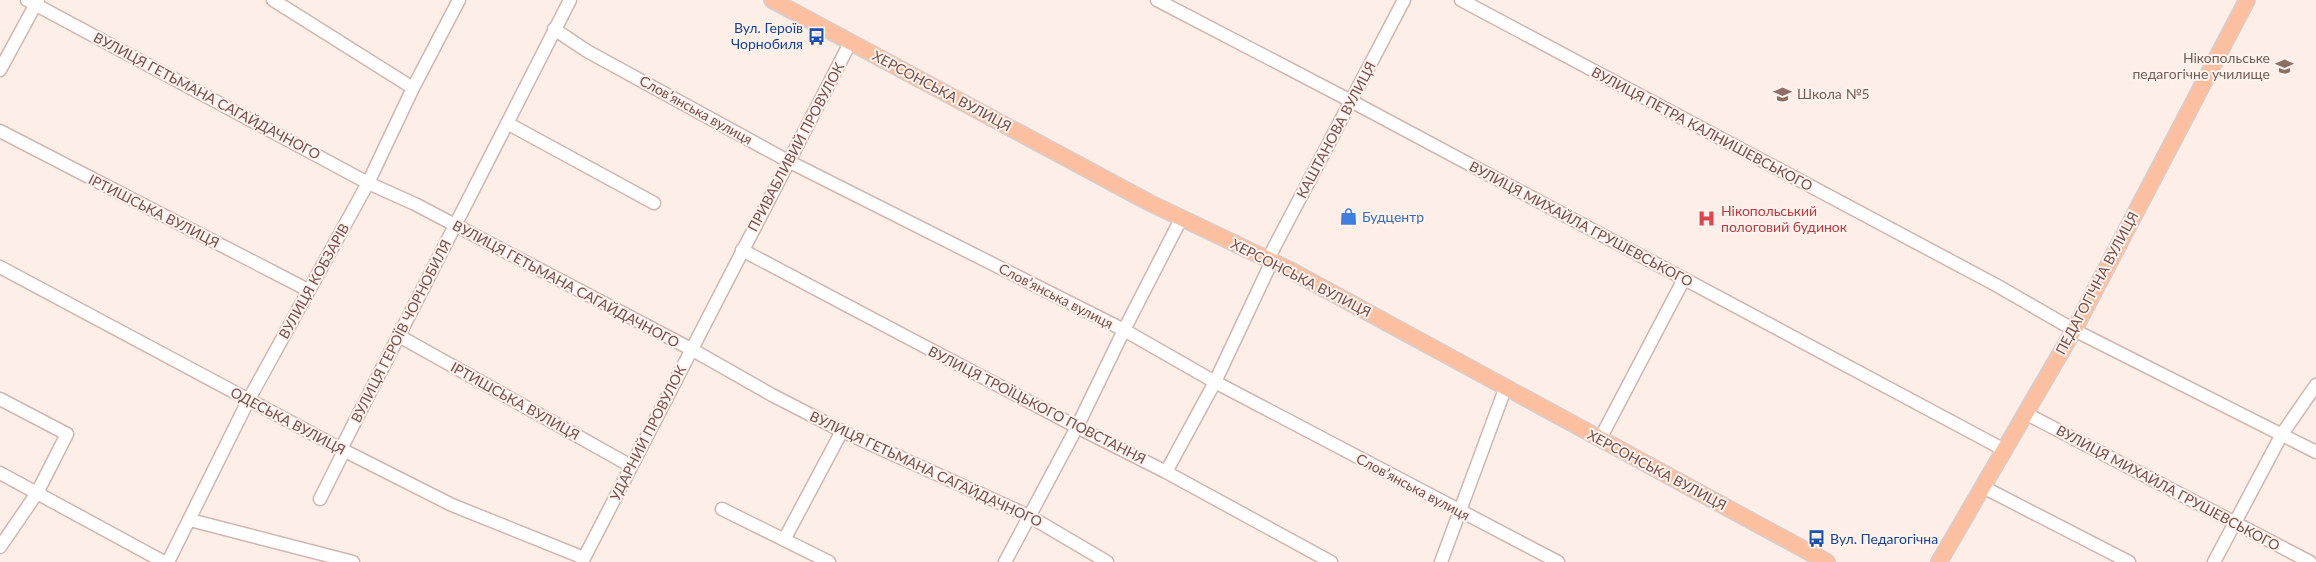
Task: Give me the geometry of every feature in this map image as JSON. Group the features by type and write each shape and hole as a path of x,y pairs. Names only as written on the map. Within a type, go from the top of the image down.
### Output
{"main road":[{"name":"ХЕРСОНСЬКА ВУЛИЦЯ","path":"772,0 1181,219 1270,260 1827,562"},
{"name":"ПЕДАГОГІЧНА ВУЛИЦЯ","path":"1939,562 2074,330 2247,0"}],"street":[{"path":"273,0 414,88"},
{"name":"ВУЛИЦЯ КОБЗАРІВ","path":"168,562 249,399 368,183 414,88 460,0"},
{"name":"ВУЛИЦЯ ГЕРОЇВ ЧОРНОБИЛЯ","path":"320,499 342,450 454,225 570,0"},
{"name":"ВУЛИЦЯ МИХАЙЛА ГРУШЕВСЬКОГО","path":"1157,0 1351,101 1999,447 2002,453"},
{"name":"КАШТАНОВА ВУЛИЦЯ","path":"1166,472 1216,382 1270,260 1404,0"},
{"name":"ВУЛИЦЯ ПЕТРА КАЛНИШЕВСЬКОГО","path":"1461,0 1988,280 2074,330 2316,452"},
{"path":"0,70 33,2"},
{"name":"ВУЛИЦЯ ГЕТЬМАНА САГАЙДАЧНОГО","path":"33,2 368,183 454,225 772,395 842,431 1029,516 1107,562"},
{"name":"Словʼянська вулиця","path":"554,29 587,51 788,161 1124,330 1216,382 1459,511 1541,558 1558,562"},
{"name":"ПРИВАБЛИВИЙ ПРОВУЛОК","path":"742,250 850,43"},
{"path":"507,123 654,203"},
{"name":"ІРТИШСЬКА ВУЛИЦЯ","path":"0,131 308,290"},
{"path":"1005,562 1077,427 1181,219"},
{"name":"УДАРНИЙ ПРОВУЛОК","path":"583,560 742,250"},
{"name":"ВУЛИЦЯ ТРОЇЦЬКОГО ПОВСТАННЯ","path":"742,250 1166,472 1331,562"},
{"name":"ОДЕСЬКА ВУЛИЦЯ","path":"0,267 342,450 452,505 583,560"},
{"path":"1600,439 1684,279"},
{"name":"ІРТИШСЬКА ВУЛИЦЯ","path":"399,336 631,466"},
{"path":"2214,562 2282,434 2316,385"},
{"path":"1441,562 1505,389"},
{"path":"0,399 67,434 37,493 0,547"},
{"name":"ВУЛИЦЯ МИХАЙЛА ГРУШЕВСЬКОГО","path":"2025,413 2310,562"},
{"path":"784,540 842,431"},
{"path":"0,473 164,562"},
{"path":"1983,487 2128,562"},
{"path":"722,509 829,562"},
{"path":"190,520 353,562"}],"place":[{"name":"Вул. Героїв Чорнобиля","path":"817,36"},
{"name":"Нікопольське педагогічне училище","path":"2284,66"},
{"name":"Школа №5","path":"1783,94"},
{"name":"Будцентр","path":"1348,217"},
{"name":"Нікопольський пологовий будинок","path":"1707,219"},
{"name":"Вул. Педагогічна","path":"1816,539"}]}
